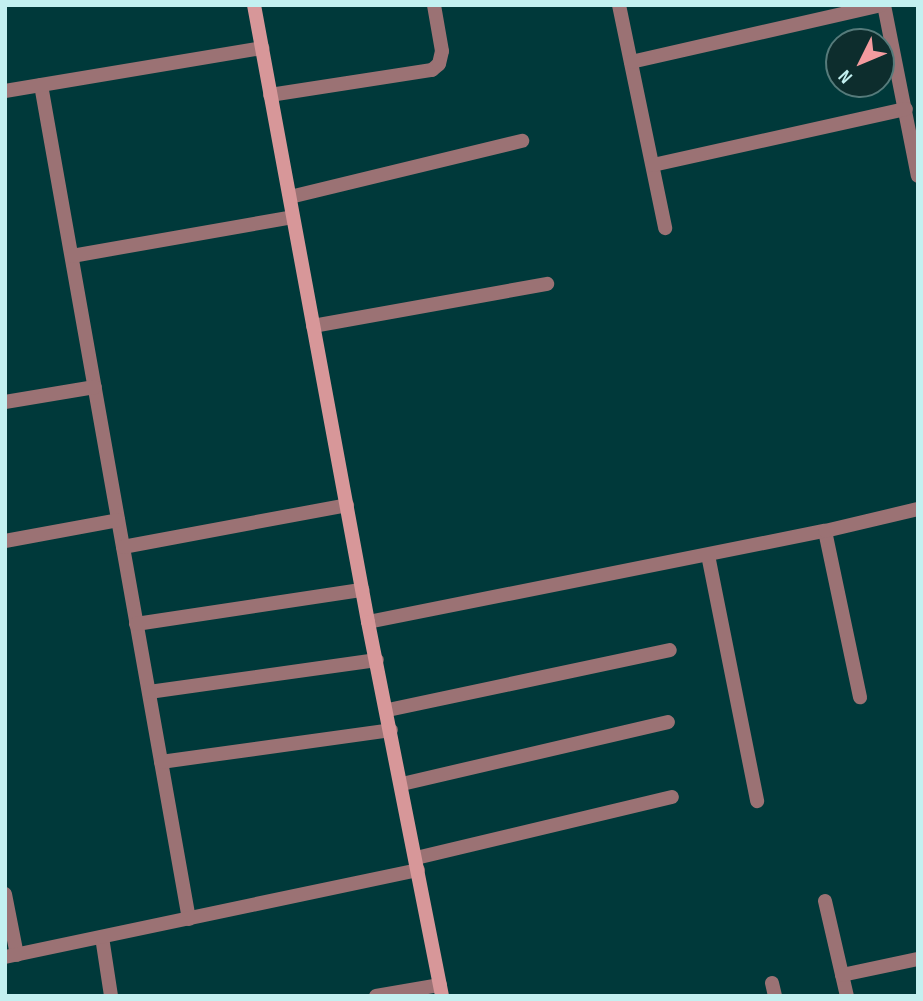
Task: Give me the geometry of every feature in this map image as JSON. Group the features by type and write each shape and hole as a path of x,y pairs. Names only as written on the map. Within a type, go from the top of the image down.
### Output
{"street":[{"path":"254,5 368,622 388,710 441,990 376,996"},
{"path":"271,95 432,70 439,64 442,51 434,5"},
{"path":"619,5 665,228"},
{"path":"631,62 882,5 918,176"},
{"path":"5,91 262,48"},
{"path":"41,85 189,919"},
{"path":"653,164 906,110"},
{"path":"290,197 522,141"},
{"path":"72,256 293,217"},
{"path":"313,326 547,284"},
{"path":"5,402 95,387"},
{"path":"123,547 347,505"},
{"path":"368,622 825,531 918,509"},
{"path":"5,541 118,520"},
{"path":"825,531 860,697"},
{"path":"708,555 757,801"},
{"path":"136,624 362,590"},
{"path":"388,710 670,650"},
{"path":"149,692 377,660"},
{"path":"402,784 668,722"},
{"path":"161,762 391,730"},
{"path":"5,894 11,956 189,919 416,864 672,797"},
{"path":"825,901 847,996"},
{"path":"102,937 111,996"},
{"path":"842,975 918,959"}]}
